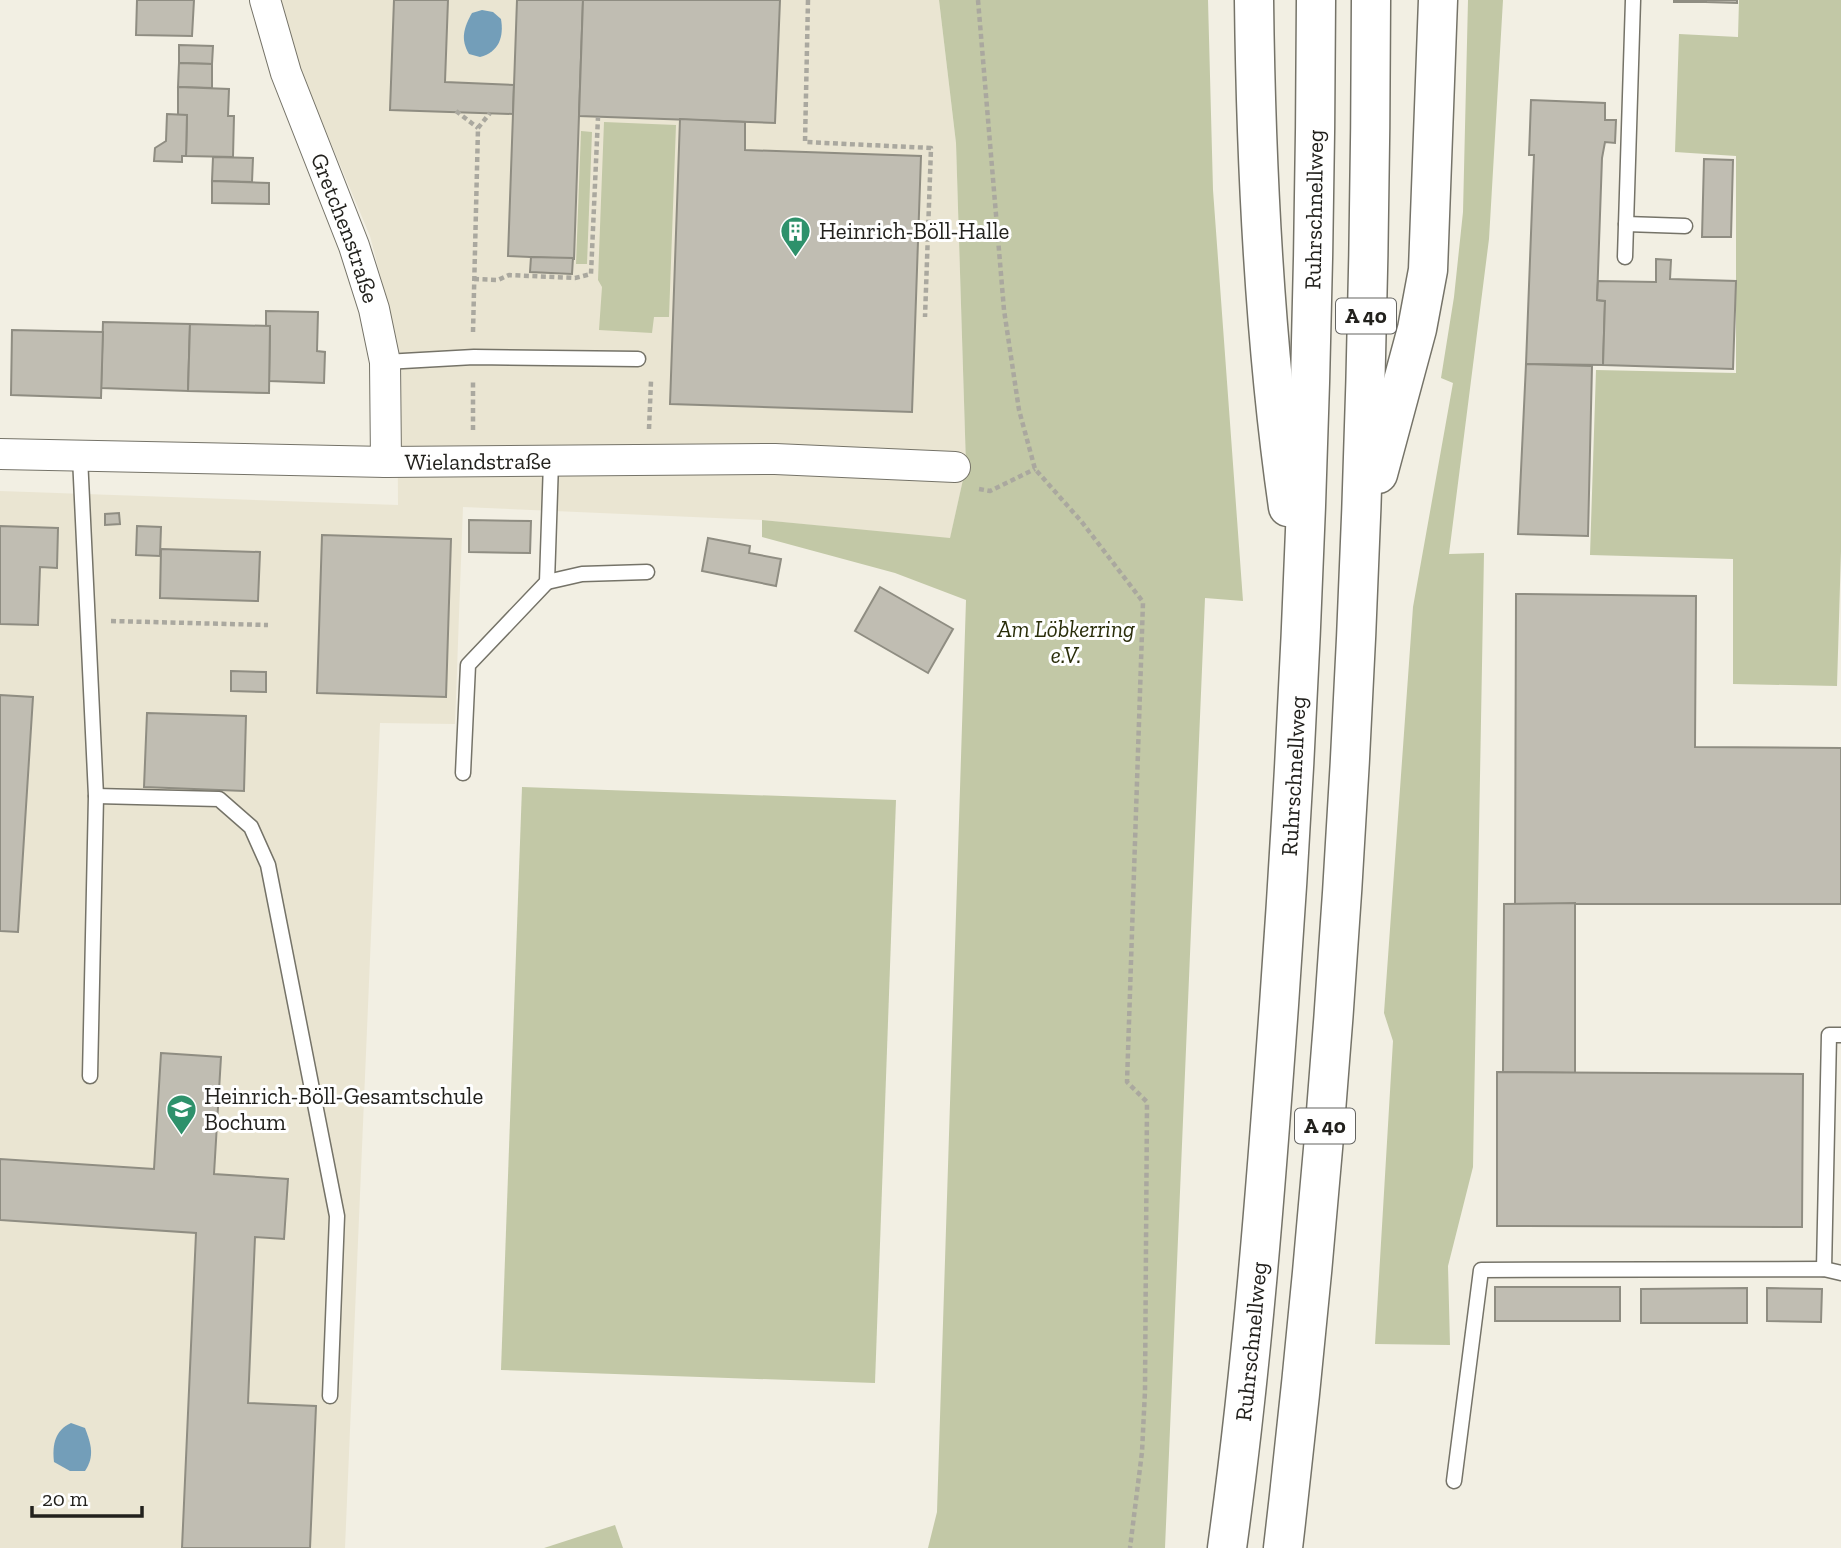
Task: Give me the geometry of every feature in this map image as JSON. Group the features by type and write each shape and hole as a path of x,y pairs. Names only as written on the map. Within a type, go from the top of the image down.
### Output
{"highway":[{"path":"1254,0 1255,91 1275,415 1303,607"},
{"name":"Ruhrschnellweg","path":"1227,1548 1269,1147 1303,607 1316,0"},
{"name":"A 40","path":"1283,1548 1324,1140 1356,632 1365,371 1371,0"},
{"path":"1356,632 1364,557 1381,459 1425,292 1432,194 1438,0"}],"street":[{"name":"Gretchenstraße","path":"265,0 286,73 354,246 374,309 385,362 386,462"},
{"name":"Wielandstraße","path":"0,454 386,462 775,459 955,467"}],"lane":[{"path":"1625,257 1633,0"},
{"path":"1626,224 1685,226"},
{"path":"385,362 474,357 638,359"},
{"path":"80,457 96,796 90,1076"},
{"path":"547,582 551,462"},
{"path":"463,773 468,665 547,582 582,574 648,572"},
{"path":"96,796 219,800 251,827 268,865 337,1216 330,1396"},
{"path":"1824,1269 1829,1035 1841,1035"},
{"path":"1454,1481 1481,1270 1824,1269 1841,1273"}],"path":[{"path":"808,0 805,142 931,148 925,317"},
{"path":"978,0 1004,310 1019,410 1035,469 1081,521 1143,603 1127,1082 1147,1102 1145,1391 1142,1452 1130,1548"},
{"path":"456,111 478,128"},
{"path":"472,461 478,128 490,113"},
{"path":"474,279 498,280 509,275 575,278 591,274 598,117"},
{"path":"648,461 651,372"},
{"path":"955,467 964,486 990,491 1035,469"},
{"path":"86,620 268,625"}],"shaded area":[{"name":"Heinrich-Böll-Gesamtschule Bochum","path":"281,0 939,0 956,143 966,466 950,539 762,520 463,507 455,724 380,723 345,1548 0,1548 0,491 398,505 397,341 370,236 300,70"}],"green space":[{"name":"Am Löbkerring e.V.","path":"939,0 1208,0 1213,190 1243,601 1205,598 1165,1548 928,1548 937,1512 966,600 895,573 762,537 762,520 950,538 966,466 956,143"},
{"path":"1468,0 1503,0 1489,239 1449,554 1484,553 1473,1167 1448,1266 1450,1345 1375,1344 1393,1041 1384,1013 1413,607 1453,383 1441,378 1454,297 1463,212"},
{"path":"1739,0 1841,0 1841,551 1837,686 1733,684 1733,559 1590,555 1596,370 1736,373 1736,156 1675,152 1679,34 1738,37"},
{"path":"604,122 676,125 669,317 654,317 652,333 599,330 602,287 598,280"},
{"path":"581,131 592,132 587,264 576,264"},
{"path":"522,787 896,800 875,1383 501,1370"},
{"path":"615,1525 623,1548 544,1548"}],"water":[{"path":"482,10 493,12 501,19 502,32 496,48 480,57 469,54 464,38 472,13"},
{"path":"71,1423 85,1428 89,1439 91,1455 85,1471 70,1471 54,1462 58,1434"}],"building":[{"path":"137,0 194,0 192,36 136,35"},
{"path":"394,0 448,0 445,82 514,85 513,114 390,110"},
{"path":"517,0 583,0 574,259 508,256"},
{"path":"583,0 780,0 775,123 579,116"},
{"path":"1706,0 1706,2 1674,2"},
{"path":"1737,0 1737,3 1706,2"},
{"path":"179,45 213,46 212,64 179,63"},
{"path":"179,63 212,64 212,88 178,87"},
{"path":"178,87 229,89 228,116 234,116 233,157 186,156 187,115 178,115"},
{"path":"1531,100 1605,103 1605,120 1616,120 1615,143 1605,142 1602,158 1597,300 1605,301 1603,365 1526,364 1534,155 1529,155"},
{"path":"167,114 187,115 186,156 182,156 182,162 154,161 155,148 166,141"},
{"name":"Heinrich-Böll-Halle","path":"680,119 745,122 745,150 921,156 912,412 670,404"},
{"path":"213,157 253,158 252,182 212,181"},
{"path":"1704,159 1733,160 1731,237 1702,237"},
{"path":"212,181 269,183 269,204 212,203"},
{"path":"531,257 573,258 572,274 530,272"},
{"path":"1656,259 1671,260 1670,279 1736,281 1733,369 1603,365 1605,301 1597,300 1598,281 1656,282"},
{"path":"266,311 318,312 317,351 325,352 324,383 269,381 270,326 266,326"},
{"path":"103,322 190,324 188,391 101,388"},
{"path":"190,324 270,326 269,393 188,391"},
{"path":"12,330 103,332 101,398 11,395"},
{"path":"1526,364 1592,366 1588,536 1518,534"},
{"path":"119,513 120,524 105,525 105,514"},
{"path":"469,520 531,521 530,553 469,552"},
{"path":"0,526 58,528 57,568 40,567 38,625 0,624"},
{"path":"137,526 161,527 160,556 136,555"},
{"path":"322,535 451,539 446,697 317,693"},
{"path":"708,538 750,546 749,553 781,559 776,586 702,571"},
{"path":"161,549 260,552 258,601 160,598"},
{"path":"880,587 953,629 928,673 855,631"},
{"path":"1516,594 1696,596 1695,747 1841,748 1841,904 1515,904"},
{"path":"231,671 266,672 266,692 231,691"},
{"path":"0,695 33,697 18,932 0,931"},
{"path":"147,713 246,716 244,791 144,787"},
{"path":"1575,903 1575,1073 1503,1072 1504,904"},
{"path":"161,1053 221,1057 214,1174 288,1179 284,1239 255,1237 248,1403 316,1406 310,1548 182,1548 196,1233 0,1220 0,1159 154,1169"},
{"path":"1497,1072 1803,1074 1802,1227 1497,1226"},
{"path":"1495,1287 1620,1287 1620,1321 1495,1321"},
{"path":"1747,1288 1747,1323 1641,1323 1641,1289"},
{"path":"1767,1288 1822,1289 1821,1322 1767,1321"}],"place":[{"name":"Heinrich-Böll-Halle","path":"796,258"},
{"name":"Heinrich-Böll-Gesamtschule Bochum","path":"181,1136"}]}
